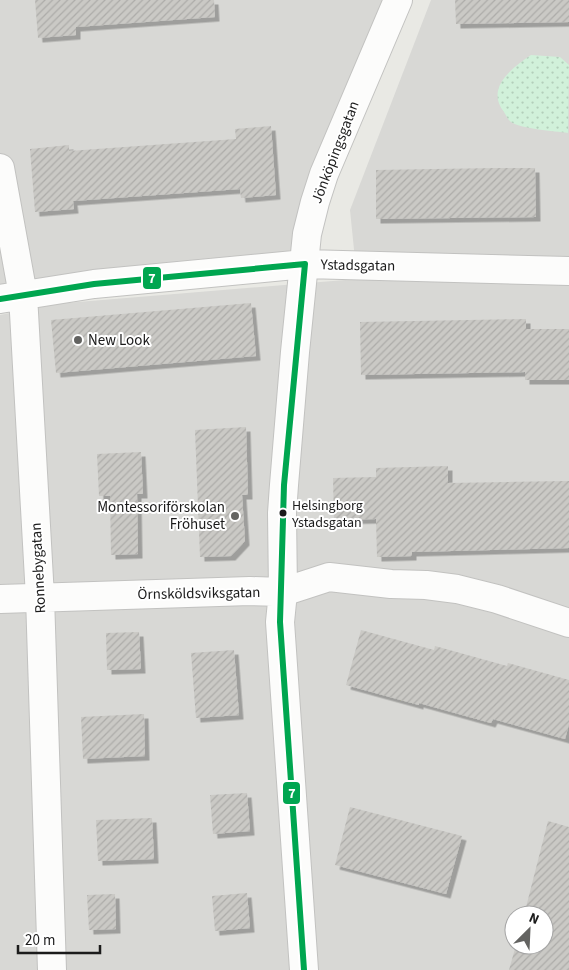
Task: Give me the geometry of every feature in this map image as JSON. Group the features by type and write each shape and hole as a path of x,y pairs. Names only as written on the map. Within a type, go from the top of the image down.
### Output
{"street":[{"name":"Jönköpingsgatan","path":"304,970 280,622 283,592 282,513 307,234 324,174 398,0"},
{"name":"Ronnebygatan","path":"0,168 40,597 52,970"},
{"name":"Ystadsgatan","path":"11,297 94,284 305,264 569,271"},
{"name":"Örnsköldsviksgatan","path":"0,599 250,591 283,592 329,577 457,589 497,599 569,623"}],"shaded area":[{"path":"0,0 394,0 302,261 0,294"},
{"path":"431,0 569,0 569,970 0,970 0,315 54,304 357,279 350,210"}],"green space":[{"path":"531,55 560,57 569,65 568,133 530,128 511,122 499,103 499,87 503,79"}],"building":[{"path":"35,0 214,0 215,17 76,27 76,35 38,38"},
{"path":"455,0 569,0 569,22 456,24"},
{"path":"271,126 276,195 241,198 240,189 73,201 74,209 35,212 30,149 69,145 69,151 236,139 235,129"},
{"path":"535,168 536,217 376,219 376,170"},
{"path":"251,303 256,356 56,373 51,320"},
{"path":"526,319 526,329 569,329 569,380 525,380 525,372 361,375 360,322"},
{"name":"Montessoriförskolan Fröhuset","path":"246,427 248,495 242,495 245,541 231,556 200,557 195,430"},
{"path":"141,452 143,494 137,494 138,554 111,555 110,496 99,496 97,454"},
{"path":"448,466 448,483 569,481 569,548 412,552 412,556 377,557 376,519 334,520 333,478 376,477 376,468"},
{"path":"361,630 434,650 435,646 507,666 508,663 569,680 569,724 565,739 493,719 491,723 346,685"},
{"path":"139,632 141,669 107,670 106,633"},
{"path":"234,650 239,715 196,718 191,653"},
{"path":"144,714 145,756 83,759 81,717"},
{"path":"247,793 250,831 213,834 210,795"},
{"path":"350,807 462,836 446,894 335,865"},
{"path":"152,818 154,859 98,861 96,820"},
{"path":"548,821 569,827 569,970 509,970 513,955 554,955 554,905 527,905"},
{"path":"247,893 250,928 215,931 212,896"},
{"path":"115,894 116,929 89,930 87,895"}],"transit line":[{"name":"7","path":"0,299 94,284 305,264"},
{"name":"7","path":"304,970 280,622 284,485 305,264"}],"place":[{"name":"New Look","path":"78,340"},
{"name":"Helsingborg Ystadsgatan","path":"283,513"},
{"name":"Montessoriförskolan Fröhuset","path":"235,516"}]}
